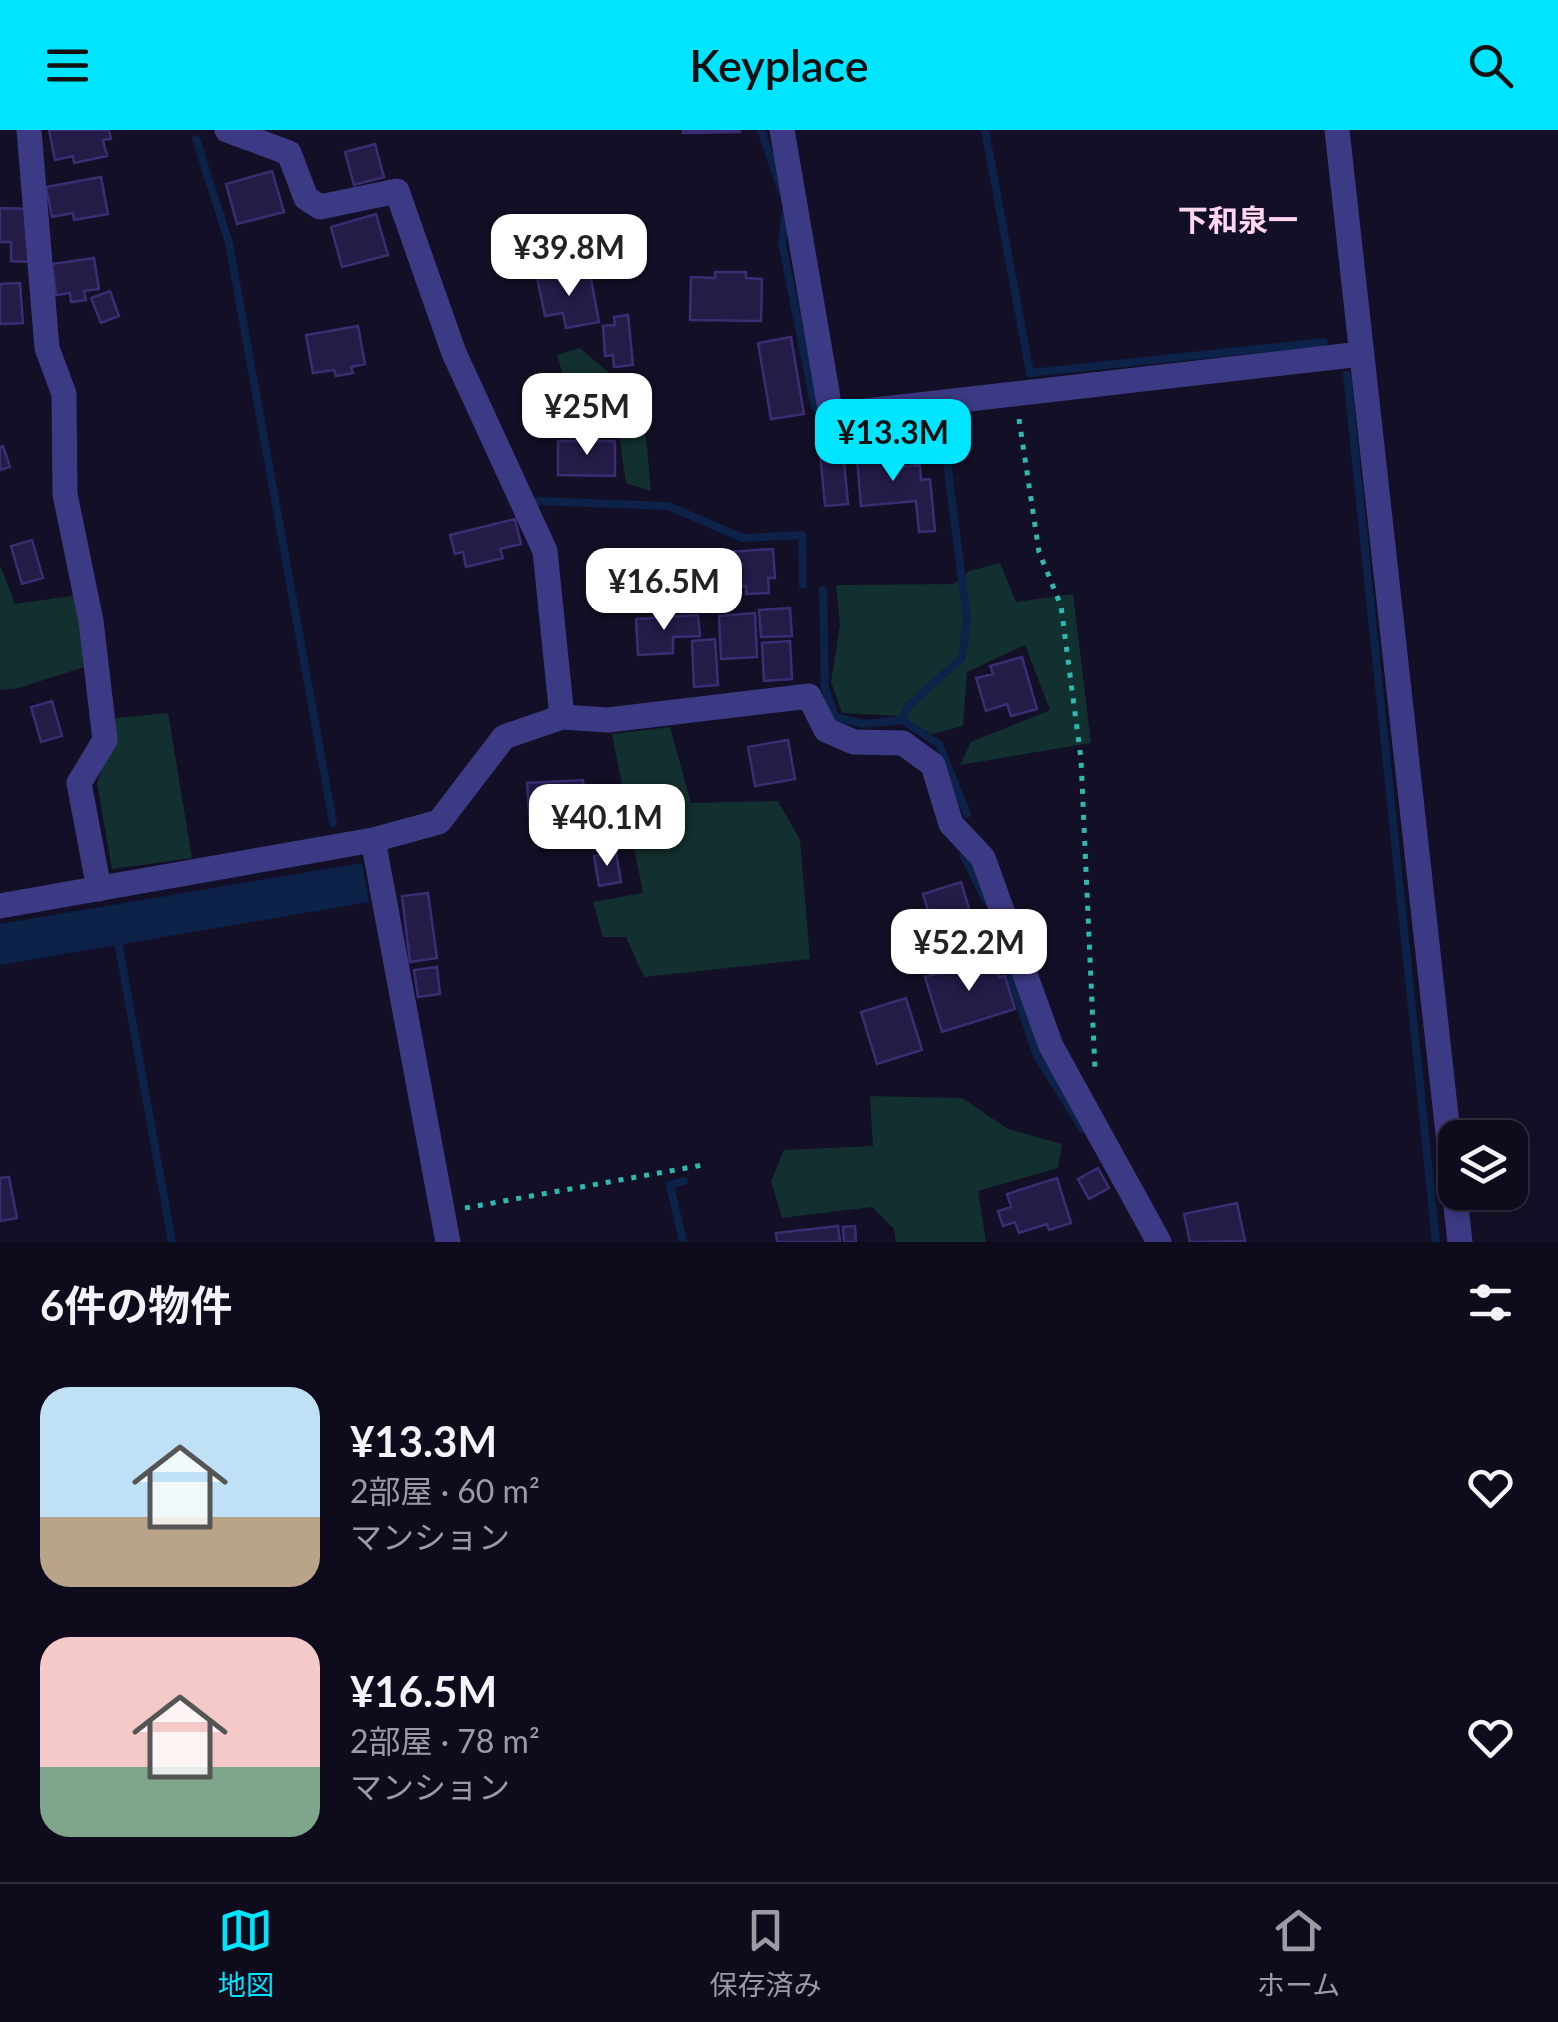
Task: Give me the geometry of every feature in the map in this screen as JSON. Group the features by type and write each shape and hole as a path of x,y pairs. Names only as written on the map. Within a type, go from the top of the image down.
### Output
{"street":[{"path":"29,130 48,348 64,394 65,494 91,621 104,740 80,783 100,888"},
{"path":"226,130 289,153 306,198 320,207 397,192 454,353 545,551 562,716"},
{"path":"782,130 831,415 1362,354"},
{"path":"1336,130 1460,1242"},
{"path":"0,906 373,840 439,822 504,736 562,716 608,720 809,696 826,730 854,742 903,744 933,765 951,824 984,858 1051,1046 1160,1242"},
{"path":"373,840 448,1242"}],"path":[{"path":"1016,394 1039,552 1060,606 1081,758 1096,1074"},
{"path":"443,1212 703,1166"}],"green space":[{"path":"580,348 616,379 641,383 651,491 626,483 618,429 577,422 557,355"},
{"path":"1000,563 1016,602 1073,594 1091,743 960,765 971,742 1050,710 1025,645 967,672 963,726 932,734 900,716 842,713 831,682 840,625 836,585 954,584 969,571"},
{"path":"0,565 15,604 78,595 87,666 19,688 0,690"},
{"path":"168,713 192,858 112,869 97,784 116,718"},
{"path":"670,727 691,803 778,801 800,840 810,959 644,977 626,937 603,937 593,902 643,893 612,734"},
{"path":"870,1096 962,1098 1008,1129 1062,1144 1058,1168 978,1191 986,1242 896,1242 894,1229 872,1207 782,1218 771,1181 784,1150 873,1146"}],"water":[{"path":"362,863 369,902 0,965 0,924"}],"building":[{"path":"49,130 109,130 111,139 103,140 107,156 74,163 73,156 55,160"},
{"path":"740,130 740,132 683,133"},
{"path":"375,144 384,177 354,185 345,152"},
{"path":"272,171 284,212 237,224 226,184"},
{"path":"101,177 108,214 74,220 73,213 52,217 46,187"},
{"path":"0,208 30,209 29,262 11,261 11,242 0,242"},
{"path":"376,214 388,255 342,267 331,227"},
{"path":"94,258 99,289 84,291 86,300 71,302 70,293 56,295 52,264"},
{"path":"715,272 746,272 746,278 762,279 761,321 690,320 691,277 715,278"},
{"path":"559,273 560,279 590,274 599,322 566,328 563,313 545,316 537,277"},
{"path":"20,283 23,323 0,324 0,284"},
{"path":"110,291 119,316 101,323 91,298"},
{"path":"628,315 633,365 614,367 613,355 605,356 603,326 615,325 614,317"},
{"path":"358,326 365,364 351,367 353,373 336,376 334,370 313,373 306,335"},
{"path":"791,337 804,414 771,419 758,343"},
{"path":"558,441 615,441 615,476 558,475"},
{"path":"886,443 888,468 920,465 921,480 930,479 935,531 919,532 916,501 861,506 856,446"},
{"path":"3,446 10,467 0,470 0,447"},
{"path":"843,450 848,504 825,506 820,452"},
{"path":"515,519 521,544 500,549 503,558 466,567 463,552 455,554 450,535"},
{"path":"32,540 43,578 22,584 11,546"},
{"path":"773,549 775,578 768,578 769,593 746,594 746,586 730,587 728,552"},
{"path":"790,608 792,636 761,637 759,610"},
{"path":"755,613 757,657 721,659 719,616"},
{"path":"698,615 700,636 673,637 673,653 638,655 636,619"},
{"path":"715,639 718,685 694,687 692,641"},
{"path":"790,641 792,679 764,681 762,643"},
{"path":"1022,657 1037,709 1011,716 1007,704 986,711 976,678 993,674 990,666"},
{"path":"52,701 62,736 41,742 31,707"},
{"path":"788,740 795,779 755,786 748,747"},
{"path":"583,780 586,821 530,824 527,783"},
{"path":"616,852 621,882 599,886 594,856"},
{"path":"961,882 971,915 933,927 923,894"},
{"path":"428,893 437,958 410,962 402,896"},
{"path":"992,956 999,977 1005,976 1015,1009 942,1032 925,977"},
{"path":"437,967 440,994 418,997 414,970"},
{"path":"906,998 922,1050 877,1064 861,1012"},
{"path":"1098,1168 1109,1188 1089,1199 1078,1179"},
{"path":"9,1177 17,1218 0,1221 0,1178"},
{"path":"1057,1178 1071,1223 1049,1230 1047,1224 1019,1233 1015,1222 1003,1226 998,1211 1011,1207 1007,1194"},
{"path":"1237,1203 1245,1241 1190,1242 1184,1214"},
{"path":"838,1226 840,1242 777,1242 776,1233"},
{"path":"855,1226 856,1242 844,1242 843,1227"}],"waterway":[{"path":"761,130 782,192"},
{"path":"985,130 1030,373 1324,342"},
{"path":"196,139 229,243 333,823"},
{"path":"786,210 782,243 814,404 831,433 942,424 967,618 962,658 909,705 902,720 939,744 967,814"},
{"path":"1347,375 1436,1242"},
{"path":"536,501 668,506 743,538 802,535 803,585"},
{"path":"823,590 825,688 835,717 864,724 902,720"},
{"path":"964,856 986,901"},
{"path":"992,919 1037,1056 1083,1129"},
{"path":"117,936 172,1242"},
{"path":"683,1242 670,1185 684,1181"}],"district":[{"name":"下和泉一","path":"1238,221"}]}
